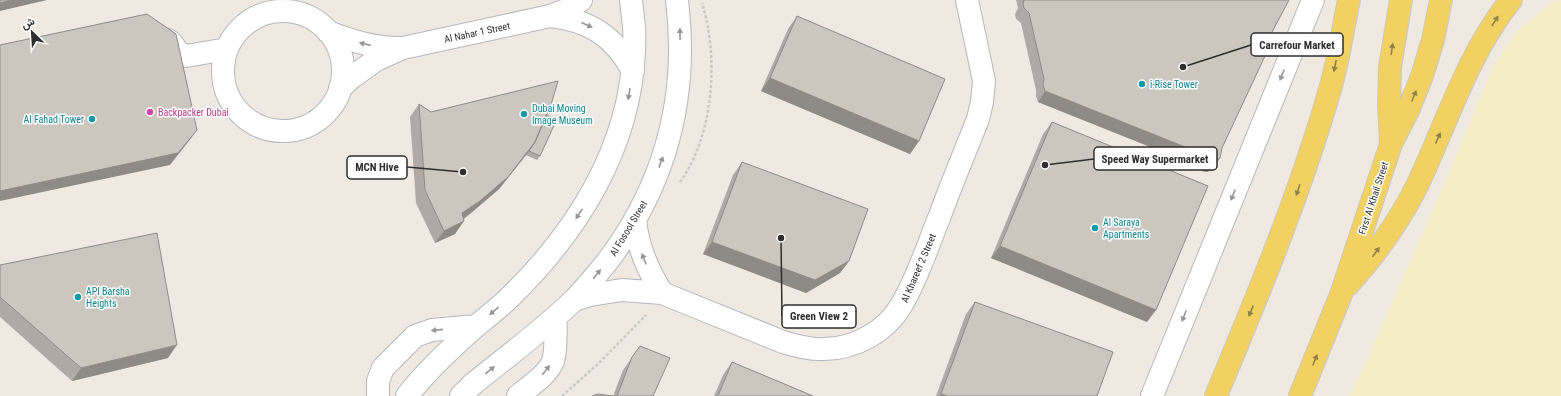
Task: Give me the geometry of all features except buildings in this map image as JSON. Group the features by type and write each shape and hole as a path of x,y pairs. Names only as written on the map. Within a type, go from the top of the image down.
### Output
{"main road":[{"path":"1216,396 1258,296 1297,192 1332,85 1349,0"},
{"path":"1391,144 1389,106 1390,67 1401,0"},
{"name":"First Al Khail Street","path":"1300,396 1342,292 1391,144 1408,110 1422,76 1433,40 1441,0"},
{"path":"1342,292 1371,259 1396,224 1417,186 1477,51 1498,16 1511,0"}],"street":[{"name":"Al Nahar 1 Street","path":"340,88 376,60 403,48 550,16 566,10 581,0"},
{"path":"407,396 450,349 508,299 538,269 564,236 588,201 607,164 622,125 629,98 633,71 634,28 631,0"},
{"name":"Al Fosool Street","path":"461,396 473,384 556,317 574,300 613,254 635,220 654,182 668,144 677,105 680,64 680,24 677,0"},
{"name":"Al Khareef 2 Street","path":"574,300 590,295 622,290 662,293 783,342 803,348 824,350 848,346 869,337 887,323 902,305 978,119 982,102 984,81 967,0"},
{"path":"1152,396 1313,0"},
{"path":"286,11 300,13 313,19 328,32 336,44 341,58 343,73 340,88 334,102 328,110 305,126 292,130 264,128 243,116 230,100 225,87 223,73 224,58 227,49 236,33 246,23 258,16 272,12 286,11"},
{"name":"Al Nahar 1 Street","path":"550,16 567,18 584,23 600,32 614,43 625,56 633,71"},
{"name":"Al Nahar 1 Street","path":"328,32 372,46 403,48"},
{"path":"158,40 169,40 174,45 177,52 186,56 227,49"},
{"path":"635,220 636,233 643,258 662,293"},
{"path":"518,396 543,375 552,362 554,354 556,317"},
{"path":"378,396 378,381 383,368 415,336 432,330 476,326"}],"sand":[{"path":"1555,0 1561,0 1561,396 1349,396 1361,374 1449,174 1493,67 1516,33"}],"place":[{"name":"Carrefour Market","path":"1183,67"},
{"name":"i-Rise Tower","path":"1142,84"},
{"name":"Backpacker Dubai","path":"150,112"},
{"name":"Dubai Moving Image Museum","path":"524,114"},
{"name":"Al Fahad Tower","path":"92,119"},
{"name":"Speed Way Supermarket","path":"1045,165"},
{"name":"MCN Hive","path":"463,172"},
{"name":"Al Saraya Apartments","path":"1095,228"},
{"name":"Green View 2","path":"781,238"},
{"name":"API Barsha Heights","path":"78,297"}]}
